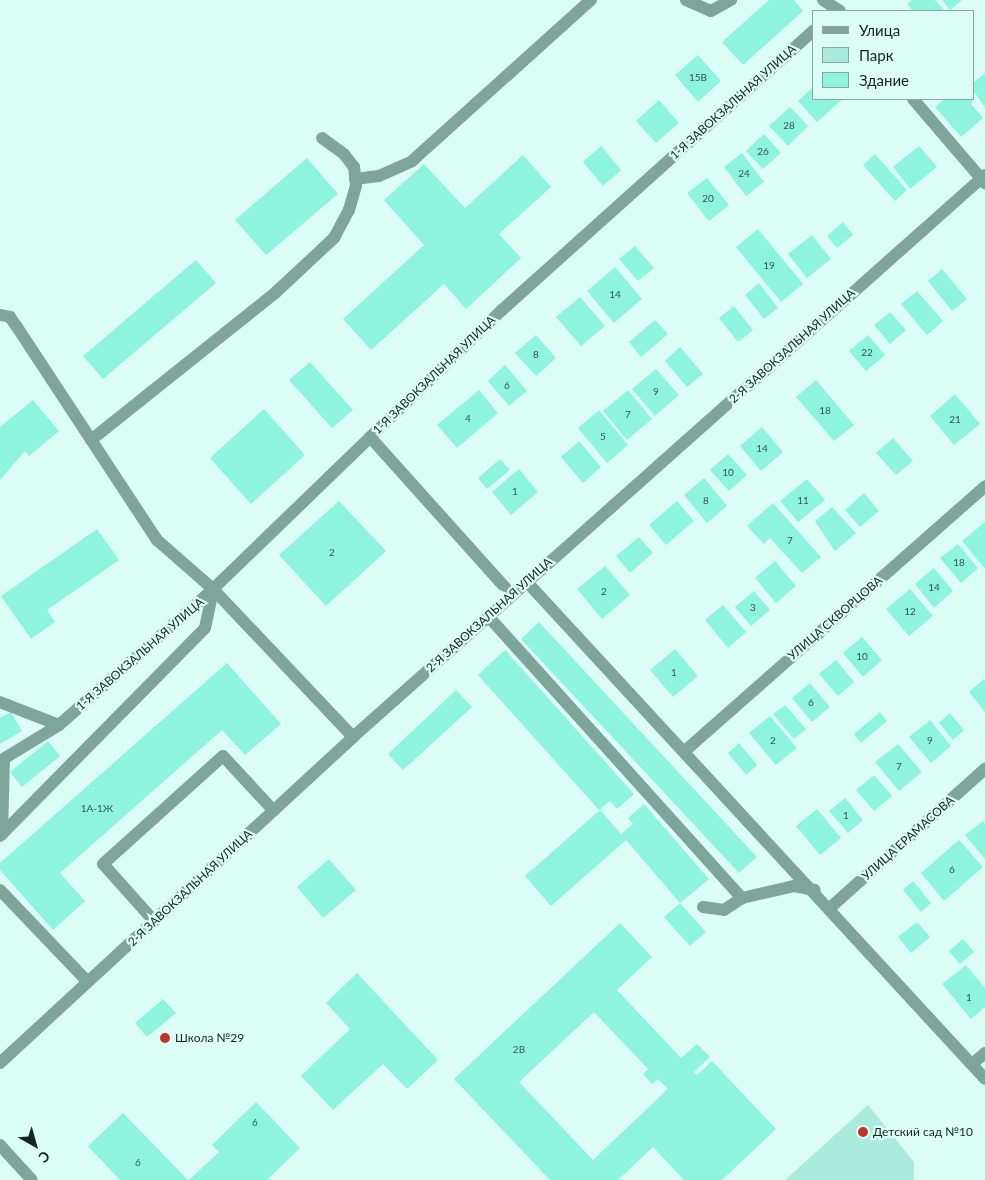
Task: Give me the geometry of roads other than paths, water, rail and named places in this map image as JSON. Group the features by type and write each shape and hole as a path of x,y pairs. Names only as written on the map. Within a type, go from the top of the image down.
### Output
{"street":[{"path":"355,179 379,176 412,161 591,0"},
{"path":"686,0 711,11 731,0"},
{"path":"823,0 839,8"},
{"name":"1-Я ЗАВОКЗАЛЬНАЯ УЛИЦА","path":"2,760 59,725 213,589 502,310 812,32"},
{"path":"914,100 984,179"},
{"path":"91,440 275,294 334,238 349,210 355,179 344,154 322,138"},
{"name":"2-Я ЗАВОКЗАЛЬНАЯ УЛИЦА","path":"0,1063 273,810 526,581 984,179"},
{"path":"0,315 10,317 17,327 157,540 213,589 353,737"},
{"path":"370,437 512,594"},
{"name":"УЛИЦА СКВОРЦОВА","path":"686,750 985,486"},
{"path":"526,581 831,907 985,1079"},
{"path":"1,835 205,628 213,589"},
{"path":"488,616 742,898"},
{"path":"0,702 59,725"},
{"path":"154,921 103,864 223,756 273,810"},
{"path":"1,835 2,760"},
{"name":"УЛИЦА ЕРАМАСОВА","path":"831,907 985,769"},
{"path":"703,906 724,910 742,898 794,886 815,890"},
{"path":"0,890 88,982"},
{"path":"972,1064 985,1053"},
{"path":"0,1145 32,1180"}],"place":[{"name":"Школа №29","path":"165,1038"},
{"name":"Детский сад №10","path":"863,1132"}]}
